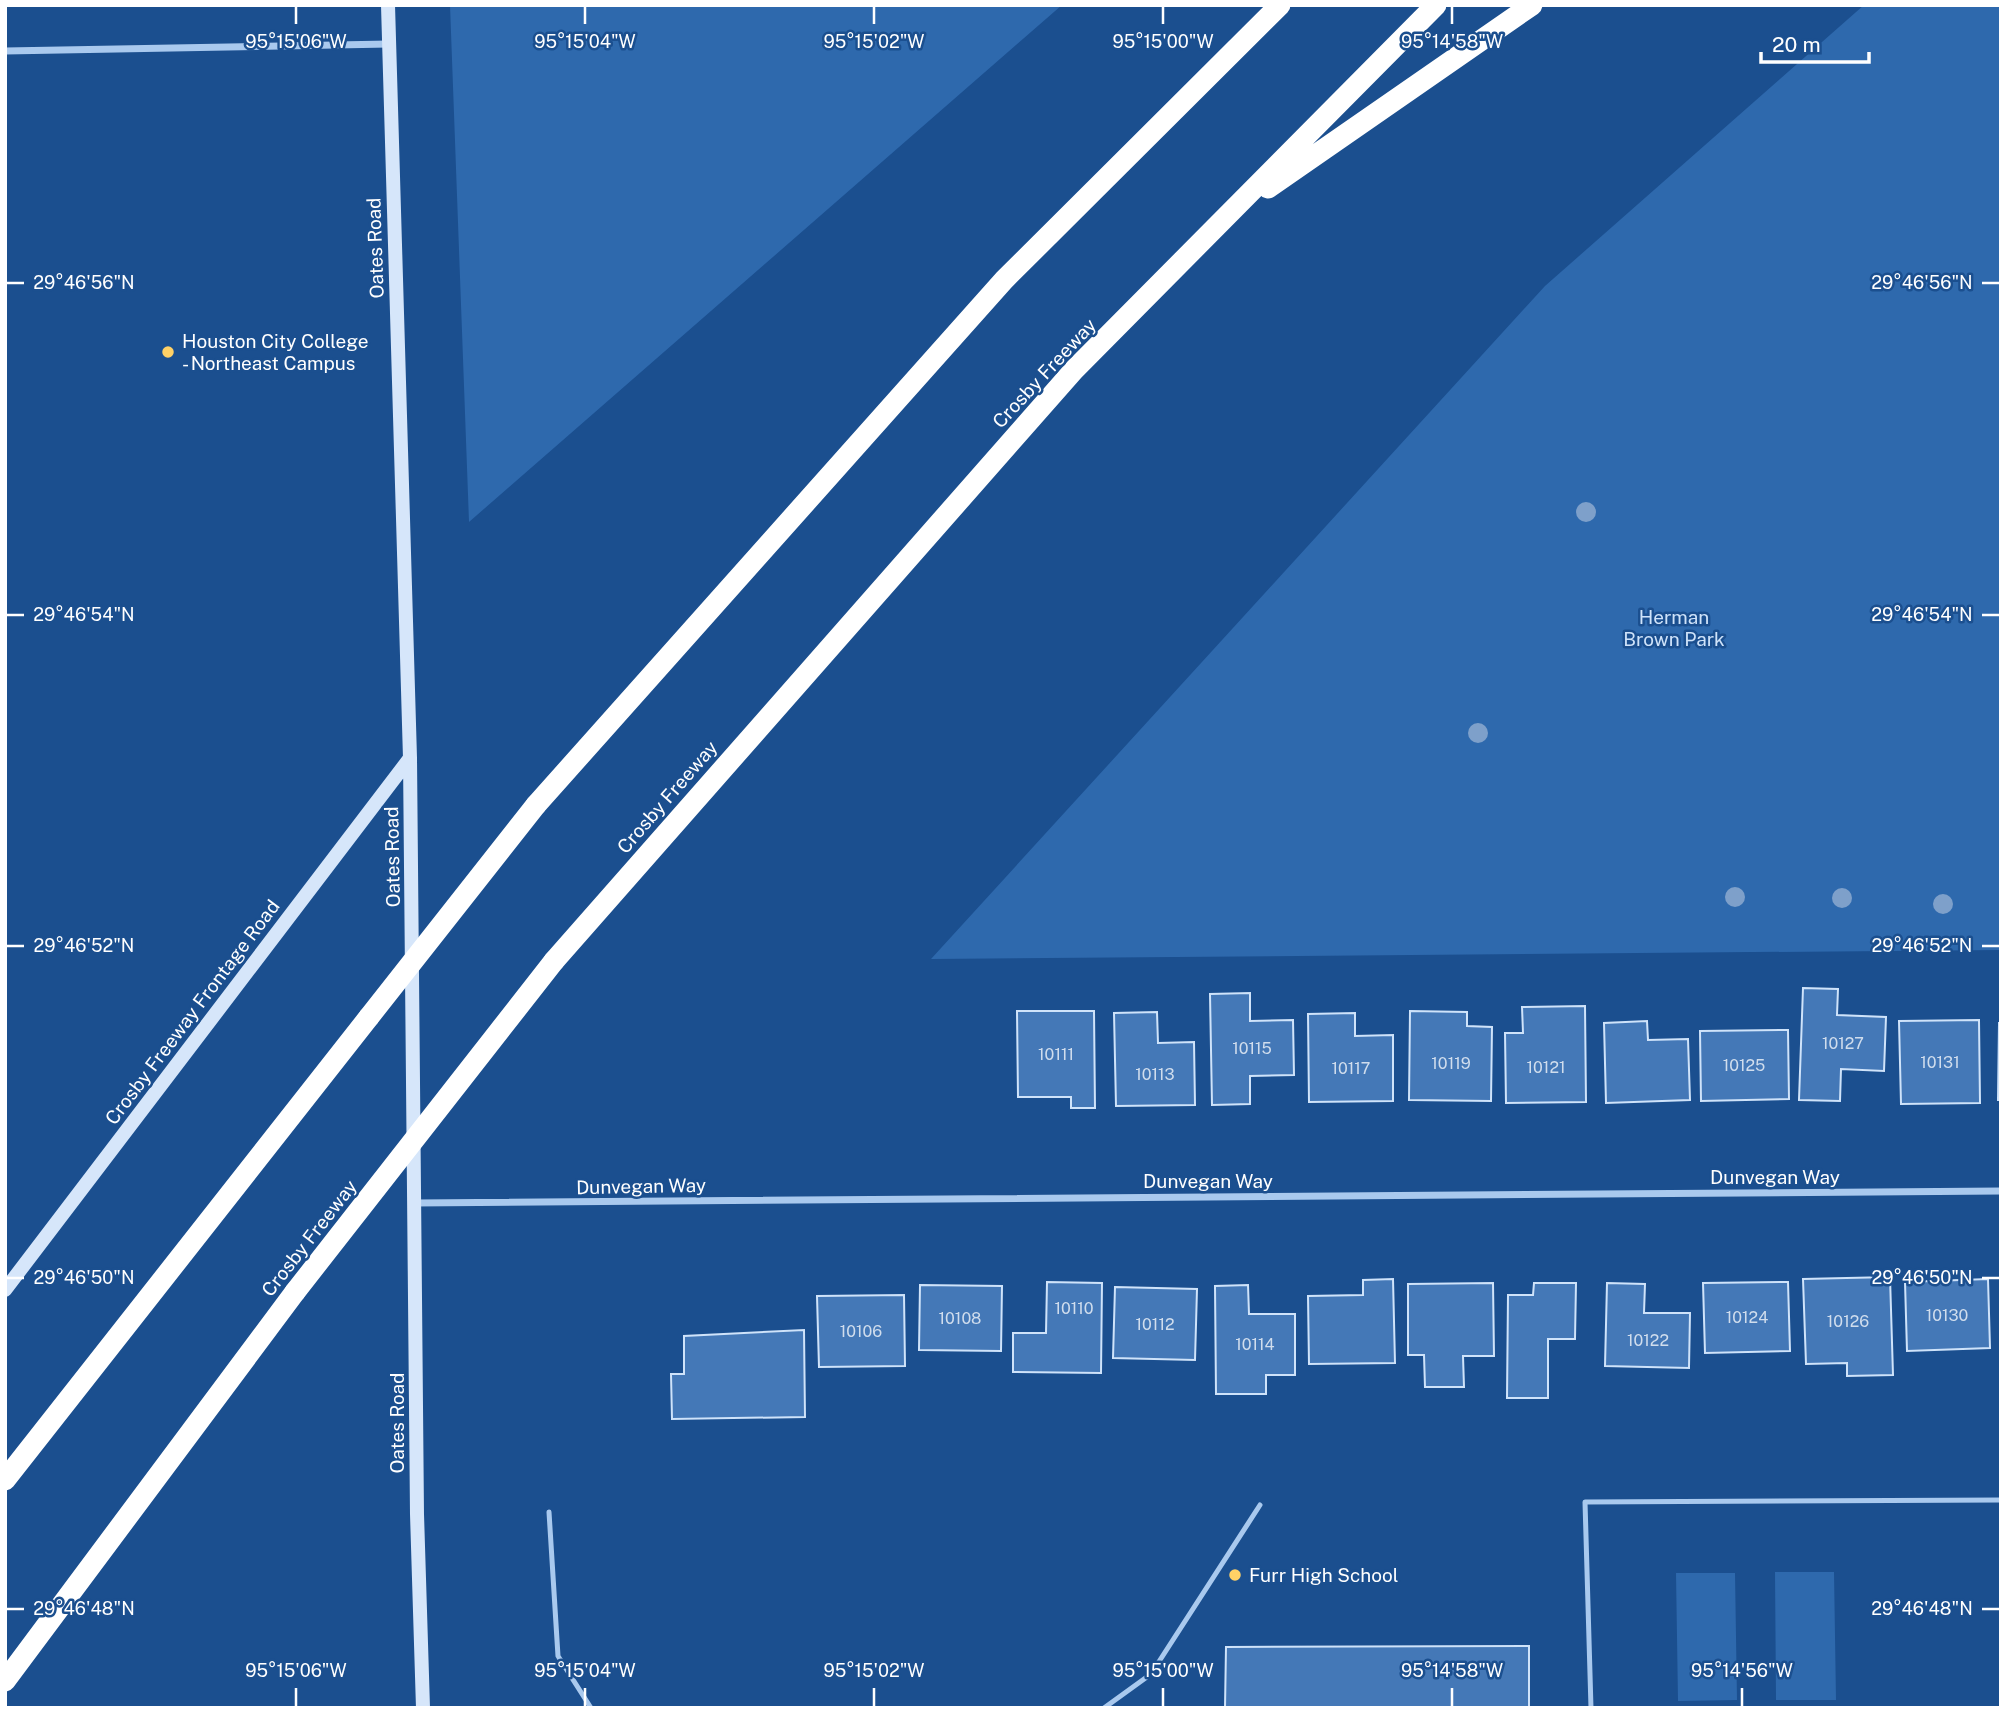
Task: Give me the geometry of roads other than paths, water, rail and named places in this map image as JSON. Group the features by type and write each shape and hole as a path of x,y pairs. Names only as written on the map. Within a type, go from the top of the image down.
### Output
{"highway":[{"path":"5,1480 536,805 1004,280 1280,5"},
{"name":"Crosby Freeway","path":"5,1681 295,1292 554,961 1074,370 1436,5"},
{"path":"1224,219 1532,5"}],"street":[{"name":"Oates Road","path":"388,5 410,758 417,1514 423,1708"},
{"path":"5,51 389,44"},
{"name":"Crosby Freeway Frontage Road","path":"5,1290 410,758"},
{"name":"Dunvegan Way","path":"415,1203 2001,1191"}],"lane":[{"path":"1591,1708 1585,1502 2001,1500"},
{"path":"1104,1708 1151,1674 1260,1505"},
{"path":"550,1513 558,1656 591,1708"}],"place":[{"name":"Houston City College - Northeast Campus","path":"168,352"},
{"name":"Furr High School","path":"1235,1575"}],"park label":[{"name":"Herman Brown Park","path":"1674,628"}]}
